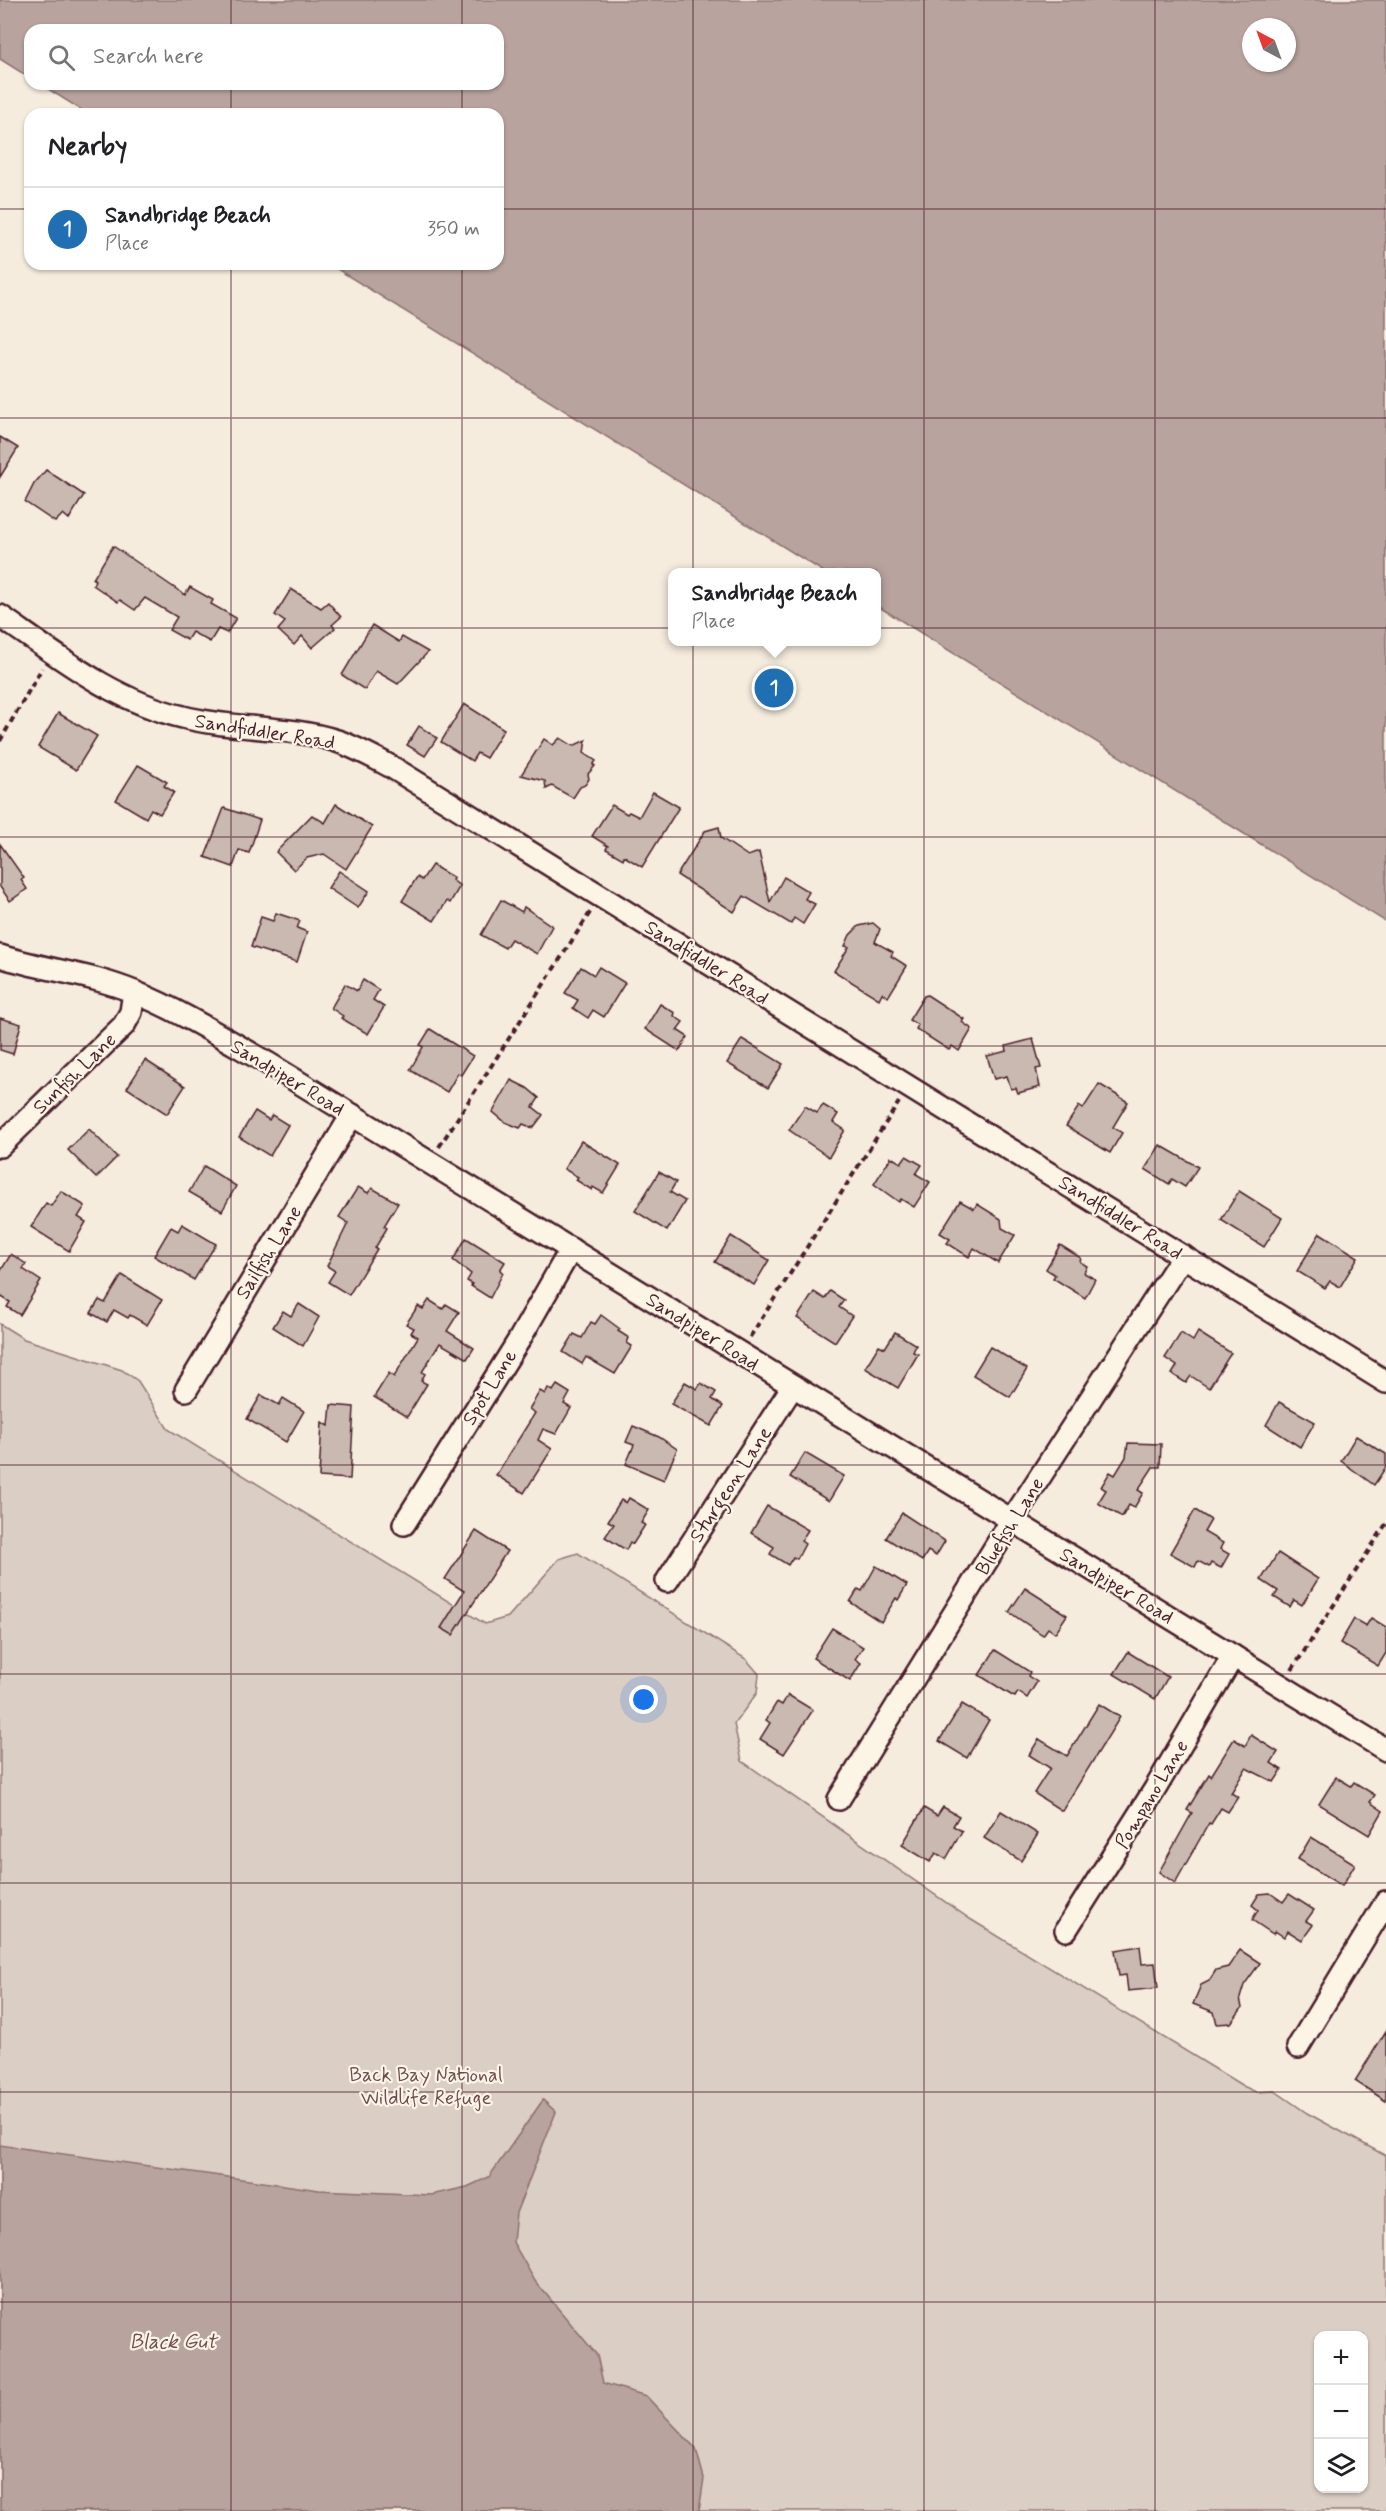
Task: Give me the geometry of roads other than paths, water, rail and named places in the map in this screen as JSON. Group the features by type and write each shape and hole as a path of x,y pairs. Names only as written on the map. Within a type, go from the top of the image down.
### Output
{"street":[{"name":"Sandfiddler Road","path":"0,616 112,690 148,707 212,723 310,735 337,741 390,766 1386,1382"},
{"name":"Sandpiper Road","path":"0,956 26,965 107,982 134,992 269,1064 1386,1750"},
{"name":"Sunfish Lane","path":"0,1146 124,1024 131,1012 134,992"},
{"name":"Sailfish Lane","path":"186,1390 352,1115"},
{"name":"Spot Lane","path":"404,1524 519,1340 571,1249"},
{"name":"Bluefish Lane","path":"839,1799 1012,1520 1183,1256"},
{"name":"Sturgeon Lane","path":"668,1581 793,1386"},
{"name":"Pompano Lane","path":"1066,1930 1155,1789 1233,1656"},
{"path":"1298,2047 1386,1902"}],"water":[{"path":"0,0 1386,0 1386,922 881,608 881,568 818,568 339,270 504,270 504,108 78,108 50,90 504,90 504,24 24,24 24,74 0,59"},
{"name":"Black Gut","path":"543,2100 556,2112 516,2213 513,2242 535,2281 597,2355 603,2383 646,2396 696,2449 704,2478 699,2511 0,2511 0,2145 319,2190 431,2195 467,2187 489,2177"}],"place":[{"name":"Sandbridge Beach","path":"774,688"}],"park label":[{"name":"Back Bay National Wildlife Refuge","path":"426,2086"}]}
